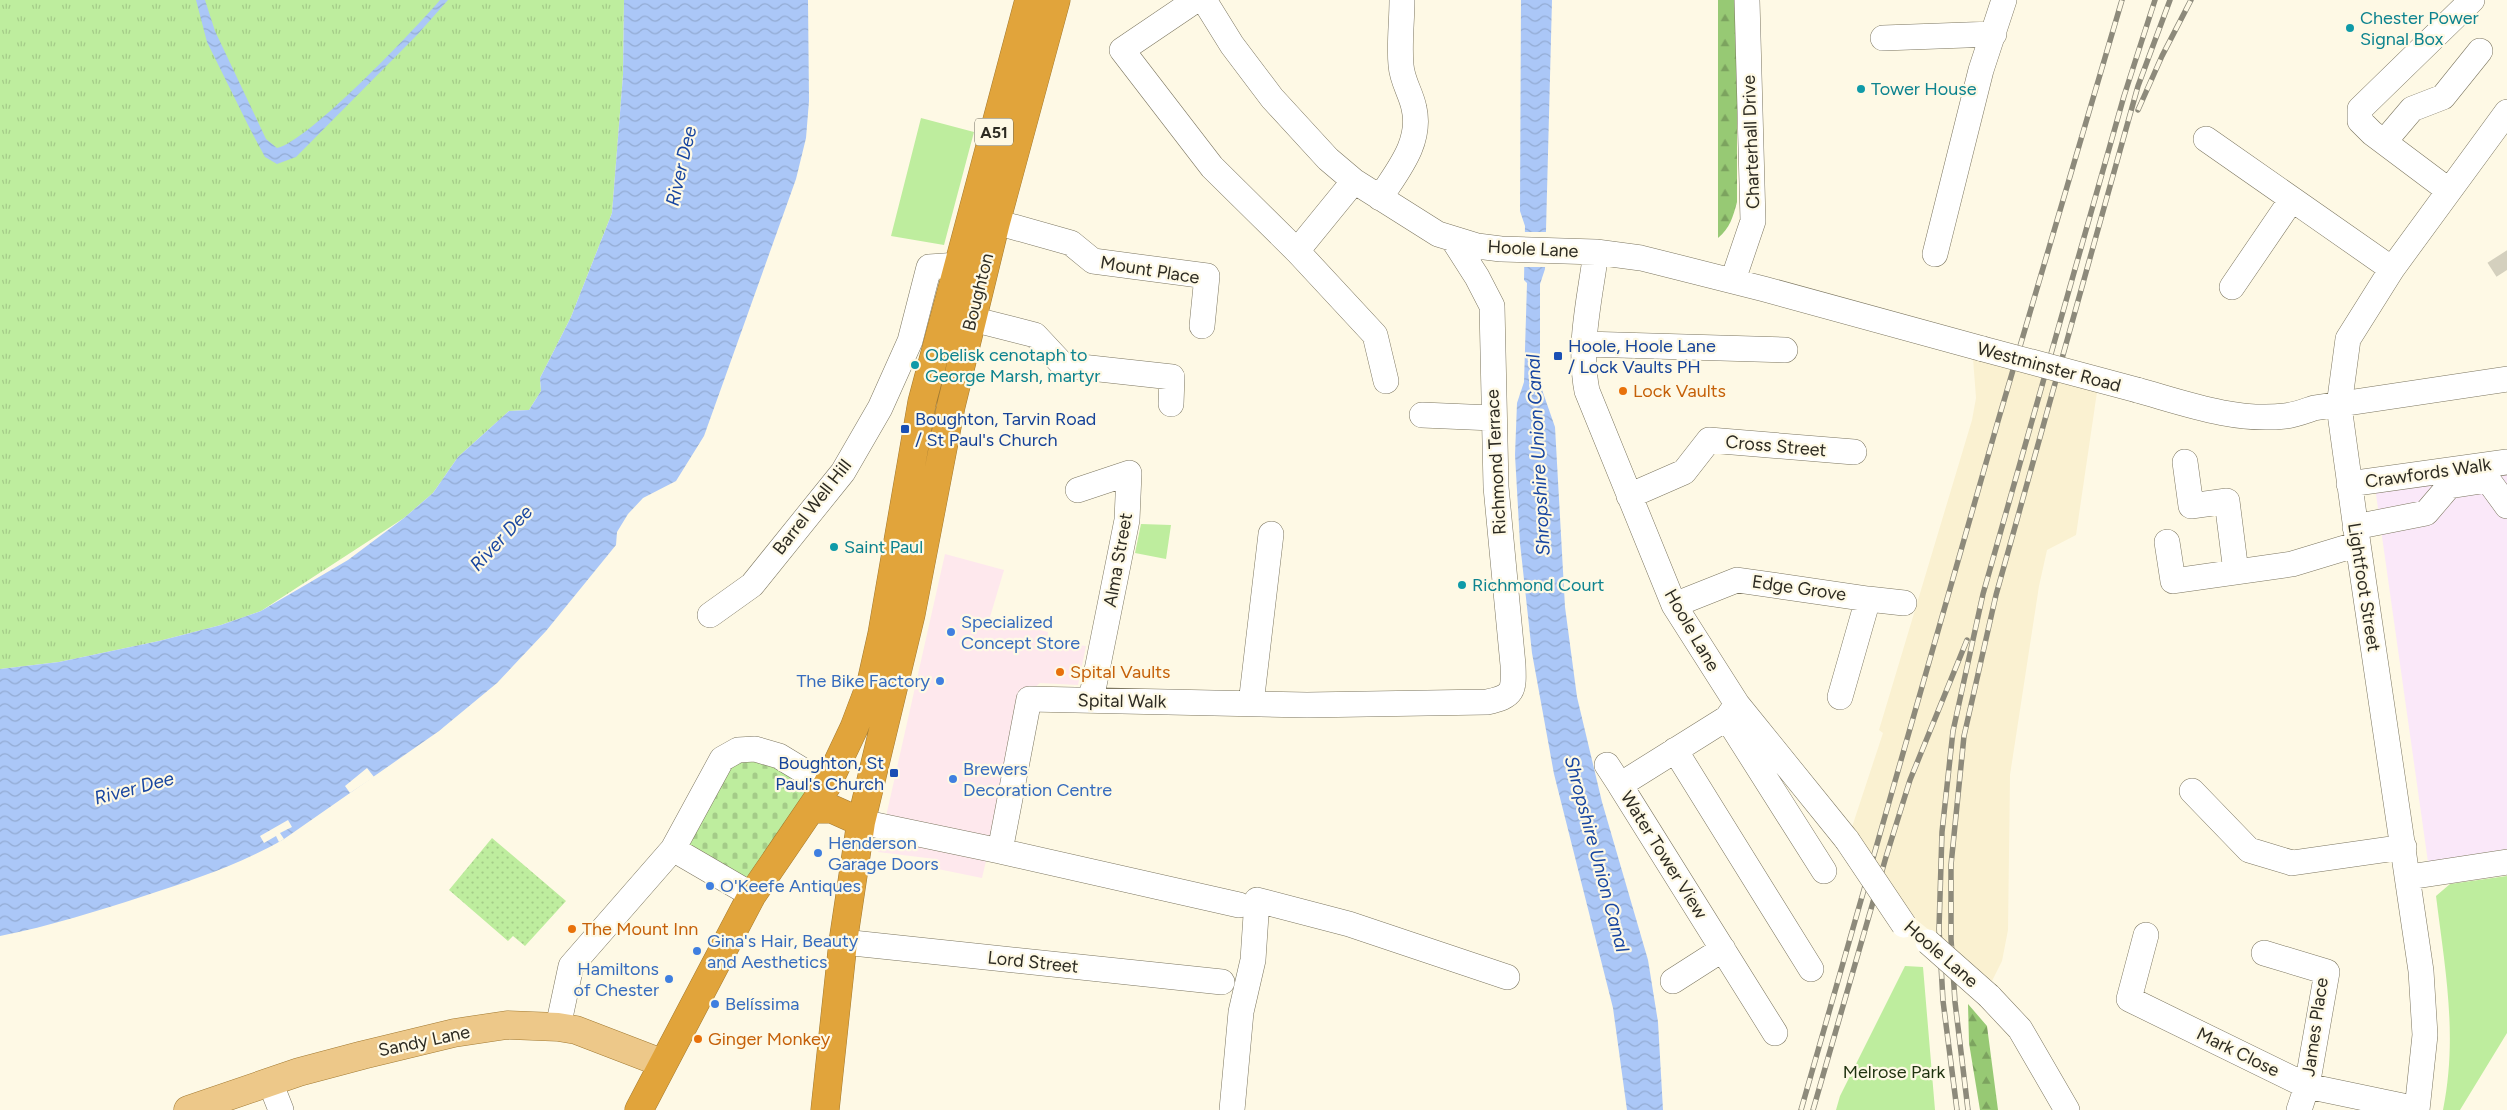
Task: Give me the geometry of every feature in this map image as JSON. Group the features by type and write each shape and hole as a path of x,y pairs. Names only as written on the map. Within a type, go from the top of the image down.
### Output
{"highway":[{"name":"Boughton","path":"812,809 827,785 854,728 870,683 882,634 922,402 1029,0"},
{"name":"Boughton","path":"862,822 910,614 951,406 996,222 1056,0"},
{"path":"812,809 832,809 862,822"},
{"name":"A51","path":"638,1110 752,896 812,809"},
{"name":"A51","path":"825,1110 843,942 862,822"}],"main road":[{"name":"Sandy Lane","path":"188,1110 270,1082 363,1055 454,1033 507,1026 558,1027 594,1036 662,1063"}],"street":[{"path":"1196,0 1122,50 1212,167 1297,251 1375,335 1386,381"},
{"name":"Hoole Lane","path":"1204,0 1232,45 1272,98 1328,158 1354,181 1416,222 1454,241 1508,249 1596,252 1584,344 1583,368 1587,391 1674,605 1732,711 1824,871"},
{"path":"1380,198 1402,164 1416,132 1414,107 1403,81 1400,64 1402,0"},
{"name":"Charterhall Drive","path":"1733,280 1753,221 1747,0"},
{"path":"1935,254 1981,70 2004,0"},
{"path":"2448,190 2384,142 2360,121 2360,109 2472,0"},
{"path":"1883,38 1994,34"},
{"path":"2384,142 2412,110 2443,97 2480,51"},
{"name":"Lightfoot Street","path":"2417,1109 2425,1035 2421,971 2409,878 2356,536 2339,406 2348,339 2392,269 2448,190 2507,112"},
{"path":"2206,139 2392,269"},
{"path":"1297,251 1354,181"},
{"path":"2232,287 2292,199"},
{"name":"Mount Place","path":"996,222 1071,243 1093,262 1207,276 1202,326"},
{"name":"Richmond Terrace","path":"1454,241 1478,277 1492,306 1493,418 1499,524 1513,664 1514,687 1510,693"},
{"name":"Westminster Road","path":"1596,252 1641,258 1733,280 1983,349 2234,415 2265,418 2287,416 2314,408 2339,406 2507,379"},
{"name":"Barrel Well Hill","path":"710,615 752,585 843,472 880,408 910,341 930,267 959,264"},
{"path":"972,319 1035,335 1063,365 1172,377 1171,404"},
{"path":"1584,344 1785,350"},
{"path":"1422,415 1493,418"},
{"name":"Cross Street","path":"1629,496 1684,472 1709,440 1854,452"},
{"path":"2185,462 2191,506 2227,501 2236,572"},
{"name":"Crawfords Walk","path":"2349,484 2507,462"},
{"name":"Alma Street","path":"1078,490 1129,473 1127,520 1091,700"},
{"path":"2167,542 2173,581 2292,564 2356,536 2426,513 2449,486 2488,480 2507,506"},
{"path":"1251,704 1271,534"},
{"name":"Edge Grove","path":"1674,605 1737,580 1904,604"},
{"name":"Edge Grove","path":"1840,697 1868,599"},
{"name":"Spital Walk","path":"1000,851 1029,699 1307,705 1487,702 1503,698 1510,693"},
{"name":"Hoole Lane","path":"1732,711 1848,840 1904,925 1928,942 1989,996 2020,1029 2067,1110"},
{"name":"Water Tower View","path":"1732,711 1675,750 1613,775 1776,1033"},
{"path":"558,1027 571,966 673,849 722,759 738,750 755,749 779,756 827,785"},
{"path":"1675,750 1811,969"},
{"path":"2192,791 2249,850 2292,863 2404,847"},
{"path":"862,822 1239,905"},
{"path":"673,849 752,896"},
{"path":"2409,878 2507,862"},
{"path":"1232,1110 1241,1012 1253,960 1257,900 1349,924 1507,977"},
{"name":"Mark Close","path":"2146,935 2129,999 2307,1086 2417,1109"},
{"name":"Lord Street","path":"843,942 1222,982"},
{"path":"1673,981 1723,949"},
{"name":"James Place","path":"2264,953 2327,972 2307,1086"},
{"path":"270,1082 281,1110"},
{"path":"2298,1110 2307,1086"}],"shaded area":[{"path":"1973,358 2097,392 2076,535 2047,550 2039,586 2010,775 2008,930 2002,961 1992,981 1908,913 1852,827 1883,733 1879,730 1972,420 1976,398"},
{"path":"2507,467 2507,849 2428,862 2375,487"},
{"path":"945,554 1004,570 990,617 1048,632 1047,641 1086,646 1078,685 1040,683 1025,695 982,878 933,868 935,859 878,852"}],"green space":[{"path":"0,0 624,0 623,75 612,213 571,317 540,378 541,391 529,410 509,411 458,457 433,493 404,518 261,611 221,625 159,641 59,662 0,669"},
{"path":"1718,0 1737,0 1737,202 1730,222 1718,238"},
{"path":"921,118 974,132 944,245 891,236"},
{"path":"1141,524 1171,525 1166,559 1135,553"},
{"path":"740,757 766,759 813,795 748,884 692,852 685,840 722,770"},
{"path":"492,838 566,901 525,946 513,936 508,941 449,890"},
{"path":"2507,876 2507,1033 2460,1110 2443,1110 2450,1056 2450,1029 2446,976 2436,896 2450,884"},
{"name":"Melrose Park","path":"1905,966 1923,967 1935,1110 1836,1110 1840,1096"},
{"path":"1968,1004 1987,1026 1998,1110 1980,1110 1969,1043"}],"water":[{"path":"196,0 205,0 215,31 266,139 277,148 292,141 336,106 386,58 440,0 448,0 418,34 296,157 277,164 265,157 207,42"},
{"name":"River Dee","path":"624,0 808,0 809,101 806,138 796,179 704,436 676,481 643,498 628,514 617,532 616,545 546,631 497,683 439,731 284,839 234,864 182,883 74,918 0,936 0,669 59,662 159,641 221,625 261,611 348,560 404,518 433,493 458,457 509,411 529,410 541,391 540,378 571,317 612,213 623,75"},
{"name":"Shropshire Union Canal","path":"1521,0 1552,0 1545,269 1540,284 1540,384 1555,427 1565,607 1577,697 1602,802 1648,960 1658,1022 1663,1110 1627,1110 1613,1008 1554,774 1532,653 1520,543 1515,455 1517,403 1524,382 1527,283 1524,280 1525,226 1520,211"}],"pier":[{"path":"1522,232 1548,232 1547,267 1522,267"},
{"path":"367,768 374,777 350,793 345,786"},
{"path":"288,820 292,827 280,833 284,839 279,842 276,836 264,843 260,836"}],"tunnel":[{"path":"2498,256 2507,270"}],"railway":[{"path":"1801,1110 1998,421 2122,0"},
{"path":"1957,1110 1943,1001 1939,929 1942,832 1953,731 1983,594 2124,96 2155,0"},
{"path":"1968,1110 1955,1002 1951,939 1951,865 1964,736 1996,595 2138,86 2170,0"},
{"path":"2138,110 2162,56 2191,0"},
{"path":"1813,1110 1910,780 1967,640"}],"place":[{"name":"Chester Power Signal Box","path":"2350,28"},
{"name":"Tower House","path":"1861,89"},
{"name":"Hoole, Hoole Lane / Lock Vaults PH","path":"1558,356"},
{"name":"Obelisk cenotaph to George Marsh, martyr","path":"915,365"},
{"name":"Lock Vaults","path":"1623,391"},
{"name":"Boughton, Tarvin Road / St Paul's Church","path":"905,429"},
{"name":"Saint Paul","path":"834,547"},
{"name":"Richmond Court","path":"1462,585"},
{"name":"Specialized Concept Store","path":"951,632"},
{"name":"Spital Vaults","path":"1060,672"},
{"name":"The Bike Factory","path":"940,681"},
{"name":"Boughton, St Paul's Church","path":"894,773"},
{"name":"Brewers Decoration Centre","path":"953,779"},
{"name":"Henderson Garage Doors","path":"818,853"},
{"name":"O'Keefe Antiques","path":"710,886"},
{"name":"The Mount Inn","path":"572,929"},
{"name":"Gina's Hair, Beauty and Aesthetics","path":"697,951"},
{"name":"Hamiltons of Chester","path":"669,979"},
{"name":"Belíssima","path":"715,1004"},
{"name":"Ginger Monkey","path":"698,1039"}]}
